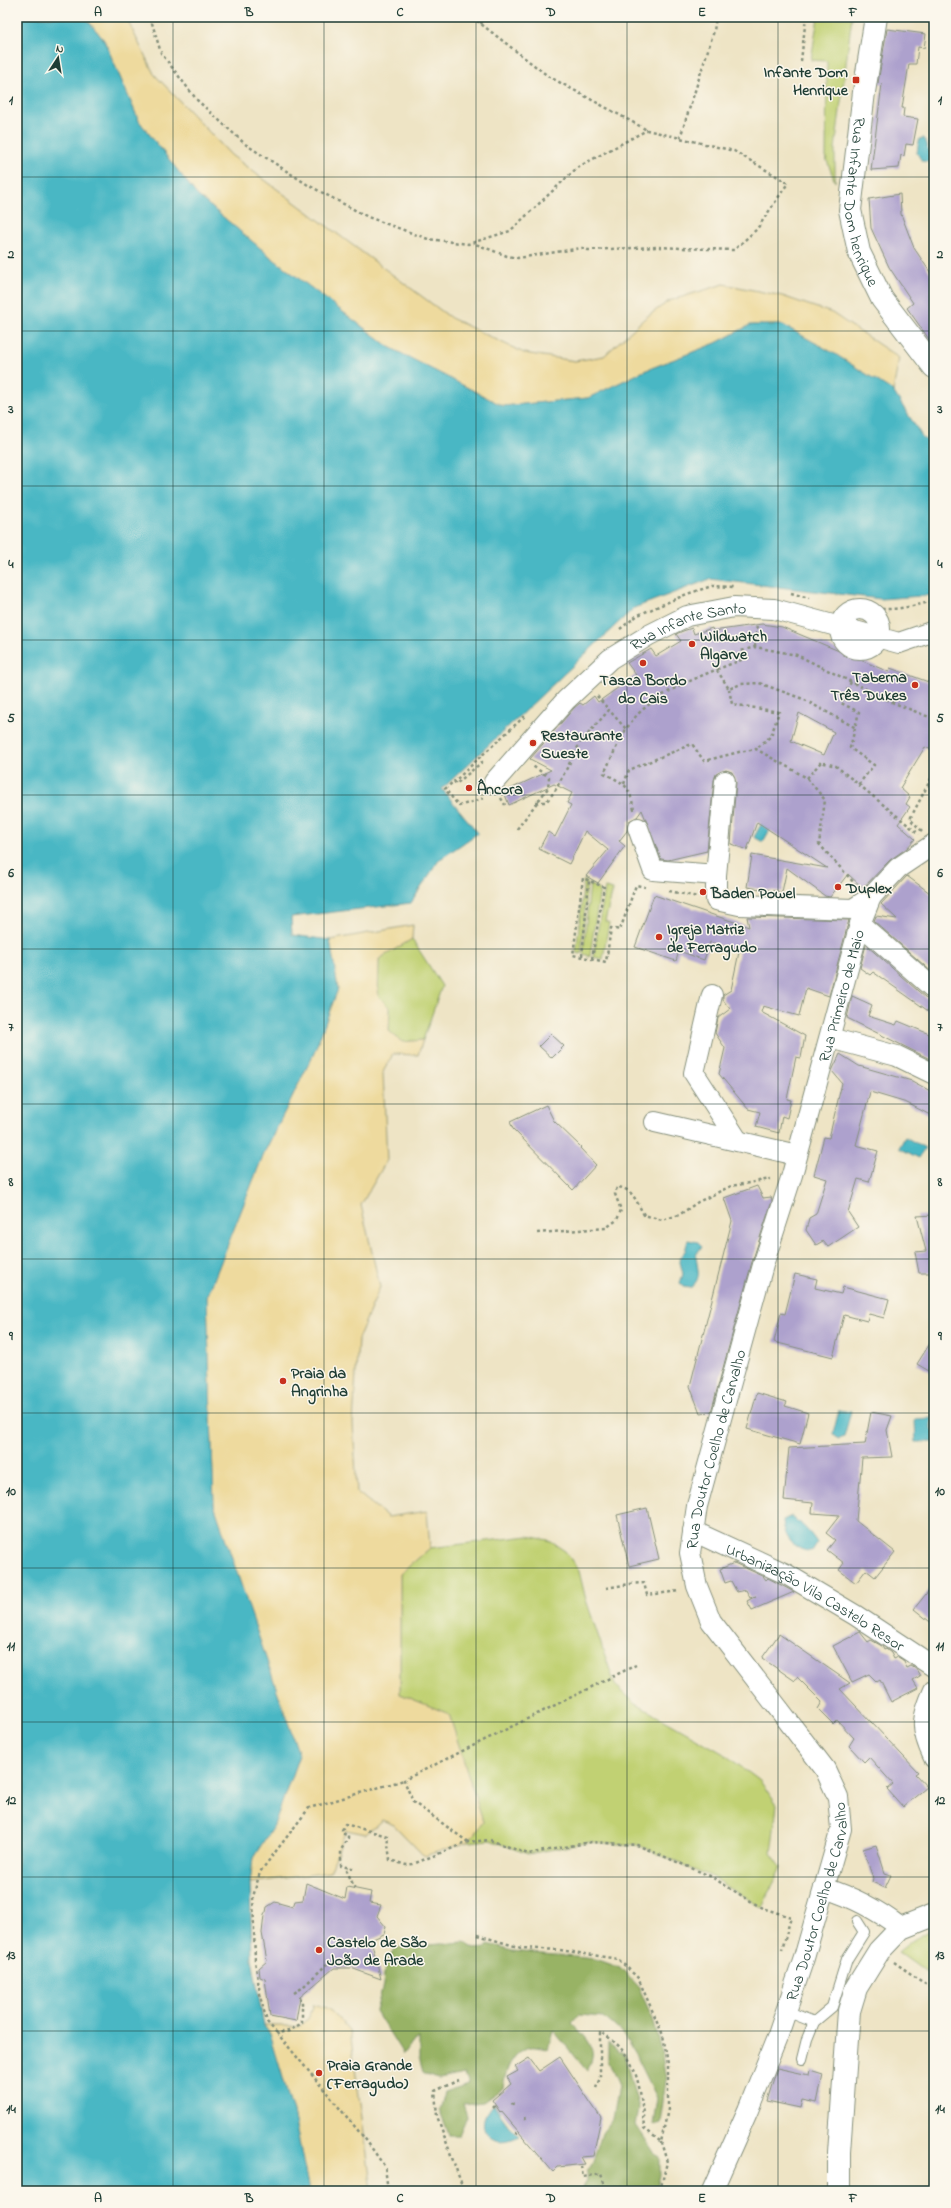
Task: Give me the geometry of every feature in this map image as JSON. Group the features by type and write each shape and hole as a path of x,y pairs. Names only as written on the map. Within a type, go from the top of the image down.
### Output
{"street":[{"name":"Rua Infante Dom henrique","path":"876,17 864,92 850,210 859,252 882,299 934,367"},
{"name":"Rua Infante Santo","path":"494,782 516,755 566,700 610,659 649,635 687,616 734,607 774,609 841,621 878,639 899,643 934,631"},
{"path":"725,781 716,875 716,900 739,905 853,909 871,897"},
{"path":"638,828 651,879 716,875"},
{"name":"Rua Primeiro de Maio","path":"792,1176 860,924 871,897 929,836"},
{"path":"860,924 934,989"},
{"path":"712,995 694,1073 738,1141"},
{"path":"830,1038 897,1056 934,1074"},
{"path":"655,1122 797,1155"},
{"name":"Rua Doutor Coelho de Carvalho","path":"712,2191 748,2110 786,2011 842,1829 838,1797 820,1763 711,1621 697,1586 690,1553 697,1506 764,1265 792,1176"},
{"name":"Urbanização Vila Castelo Resor","path":"693,1531 786,1574 855,1615 934,1667"},
{"path":"934,1690 924,1712 924,1738 934,1758"},
{"path":"824,1888 845,1895 881,1912 901,1928"},
{"path":"839,2191 839,2152 849,2011 856,1988 879,1951 901,1928 934,1915"}],"lane":[{"path":"802,2059 807,2039 814,2022 832,2007 847,1959 864,1932 858,1921"},
{"path":"786,2011 814,2022"}],"path":[{"path":"154,17 152,23 161,52 197,100 246,144 308,185 368,217 428,239 468,244 510,231 578,167 647,130"},
{"path":"472,17 548,76 647,130 734,151 788,183 757,229 734,250 656,247 588,250 582,248 533,256 507,256 473,243"},
{"path":"480,23 494,17"},
{"path":"680,138 714,31 716,17"},
{"path":"801,61 806,17"},
{"path":"841,621 854,607 882,610 909,607 934,601"},
{"path":"638,828 630,792 624,784 604,772 626,729 632,720 656,700 686,683 741,660 741,652 755,647 797,655 894,703 934,719"},
{"path":"624,784 629,770 692,744 704,761 756,749 771,736 779,712 732,704 729,689 717,670"},
{"path":"851,682 841,703 859,712 850,748 874,765 858,786"},
{"path":"729,689 741,684 759,683 803,699 856,728"},
{"path":"536,802 546,802 555,791 580,743 608,710 626,729"},
{"path":"756,749 807,778 825,800 819,844 854,884 871,897"},
{"path":"516,755 549,777 548,788 517,829"},
{"path":"457,779 479,758"},
{"path":"807,778 821,762 836,766 858,786 929,836"},
{"path":"929,836 910,819 934,773"},
{"path":"592,958 604,887 583,878 573,955 606,962 611,928 620,930 636,885 651,879"},
{"path":"582,956 589,881"},
{"path":"662,890 716,900"},
{"path":"537,1232 606,1228 617,1220 621,1210 615,1194 617,1187 626,1188 632,1194 644,1215 662,1220 679,1215 698,1202 731,1186 792,1176"},
{"path":"606,1588 629,1584 644,1584 647,1594 676,1593"},
{"path":"388,2191 384,2167 366,2140 268,2022 261,2000 255,1961 253,1896 260,1872 309,1808 404,1780 636,1665"},
{"path":"404,1780 413,1802 468,1842"},
{"path":"355,1889 347,1875 347,1871 352,1868 341,1866 341,1850 348,1838 342,1830 345,1824 387,1836 390,1860 406,1865 413,1864 468,1842 490,1840 528,1854 591,1842 637,1845 710,1876 762,1908 790,1916 782,1950"},
{"path":"478,1935 520,1948 560,1950 618,1959 638,1978 663,2035 668,2064 668,2108 661,2142 667,2162 660,2191"},
{"path":"879,1951 934,1990"},
{"path":"294,1993 307,1984 327,1964"},
{"path":"277,2033 289,2031 302,2023 302,1999 300,1998"},
{"path":"596,2088 600,2078 600,2032 613,2039 629,2058 642,2091 644,2128 661,2142"},
{"path":"459,2080 435,2091 437,2116 464,2191"},
{"path":"581,2166 583,2177 601,2174 606,2189 620,2186 624,2191"}],"green space":[{"path":"818,17 852,17 835,149 835,182 826,158 827,61 811,60"},
{"path":"584,880 587,882 581,954 576,953"},
{"path":"590,884 600,890 590,956 583,954"},
{"path":"605,888 613,890 605,921 609,923 603,959 593,957"},
{"path":"412,939 442,986 423,1040 402,1042 389,1031 390,1008 378,996 379,959"},
{"path":"528,1536 548,1540 565,1551 579,1571 586,1600 615,1685 636,1704 724,1754 760,1781 777,1805 771,1853 781,1867 762,1908 710,1876 637,1845 591,1842 528,1854 490,1840 468,1842 483,1822 449,1714 400,1694 400,1574 430,1548"},
{"path":"934,1928 934,1978 898,1952 913,1940"},
{"path":"464,1942 475,1949 485,1948 488,1944 512,1951 595,1959 620,1968 639,1988 653,2019 662,2055 666,2080 660,2123 653,2125 657,2098 637,2057 621,2032 604,2017 579,2015 572,2023 587,2039 592,2050 591,2063 587,2071 553,2030 548,2049 529,2047 513,2058 505,2076 503,2088 483,2102 463,2104 467,2116 459,2135 449,2135 439,2110 444,2092 469,2084 465,2074 438,2079 422,2073 419,2062 419,2038 410,2044 403,2054 376,2011 383,1985 385,1963 395,1948"},
{"path":"608,2043 624,2055 639,2108 636,2125 655,2154 660,2157 660,2175 656,2191 580,2191 586,2181 586,2171 593,2160 602,2133 613,2119 619,2086 608,2060"}],"sand":[{"path":"85,17 126,17 154,74 231,155 451,318 524,353 575,361 604,356 645,318 669,301 724,284 782,296 832,313 899,358 893,391 835,354 783,325 750,325 716,343 644,371 588,398 503,406 389,347 272,258 197,195 139,121 104,40"},
{"name":"Praia da Angrinha","path":"413,925 412,939 379,959 378,996 390,1008 389,1031 402,1042 423,1040 418,1055 393,1054 383,1072 387,1160 361,1205 380,1287 358,1339 353,1423 357,1492 388,1517 427,1511 430,1548 400,1574 400,1694 449,1714 483,1822 468,1842 424,1856 394,1825 382,1820 366,1834 346,1830 330,1872 250,1883 253,1858 274,1825 299,1755 214,1505 207,1297 264,1153 314,1053 338,989 330,940"},
{"name":"Praia Grande (Ferragudo)","path":"314,2004 329,2009 350,2031 372,2191 309,2191 293,2112 270,2034 264,2026 301,2026 308,2019"}],"water":[{"path":"17,17 85,17 104,40 139,121 197,195 272,258 389,347 503,406 588,398 644,371 716,343 750,325 783,325 835,354 893,391 923,438 934,446 934,595 881,599 710,579 634,608 442,789 478,833 439,860 411,903 291,917 292,935 330,940 338,989 314,1053 264,1153 207,1297 214,1505 299,1755 274,1825 253,1858 250,1883 252,1959 264,2026 270,2034 293,2112 309,2191 17,2191"},
{"path":"924,138 928,151 934,154 934,157 930,162 922,161 917,153 919,139"},
{"path":"764,819 773,824 763,842 754,837"},
{"path":"905,1137 925,1148 919,1158 899,1148"},
{"path":"688,1240 698,1242 702,1246 696,1255 698,1269 697,1281 690,1288 683,1287 680,1283 683,1274 679,1258 685,1251"},
{"path":"839,1410 851,1412 844,1436 838,1439 833,1434"},
{"path":"931,1418 931,1430 934,1430 934,1442 916,1442 915,1419"},
{"path":"792,1516 806,1529 817,1543 812,1551 806,1551 795,1546 785,1532 783,1520"},
{"path":"493,2104 508,2125 519,2136 509,2140 500,2141 487,2135 484,2129 484,2121 486,2113"}],"building":[{"path":"887,29 926,34 924,48 918,47 916,64 909,64 902,108 904,108 903,117 918,119 913,145 906,144 904,156 901,155 899,168 871,170 882,84 878,83"},
{"path":"900,194 901,214 914,248 934,278 934,346 907,308 913,303 889,267 871,228 869,199"},
{"path":"762,624 782,627 889,672 890,668 934,684 934,751 925,747 900,788 910,797 906,804 910,807 898,824 915,839 907,848 890,860 863,888 848,874 830,897 825,896 787,868 782,892 747,887 752,855 827,868 757,822 747,850 731,844 736,782 732,772 726,770 716,774 714,780 707,851 668,860 661,859 642,810 637,817 629,821 627,831 619,841 625,846 598,883 586,876 608,850 585,831 569,864 539,849 548,832 555,837 571,805 567,803 572,793 554,784 509,805 504,792 551,770 530,759 574,708 580,703 583,705 594,696 598,702 636,675 627,663 651,649 656,656 681,641 676,634 692,628 694,634 712,628 713,631","holes":["799,713 834,732 824,755 791,741"]},
{"path":"907,876 934,896 934,974 874,921 876,916 897,919 881,904"},
{"path":"654,895 749,927 747,917 849,920 829,996 806,988 799,1016 763,1006 761,1012 805,1036 801,1058 796,1057 787,1099 791,1100 787,1118 782,1116 779,1133 756,1127 760,1112 748,1109 719,1074 725,1048 715,1033 718,1018 730,1009 723,1000 723,995 731,990 739,952 710,942 704,960 679,951 676,961 635,947"},
{"path":"866,945 926,998 934,1000 934,1015 873,972 870,975 860,968"},
{"path":"852,996 872,1005 868,1016 896,1025 898,1021 934,1036 934,1061 847,1018"},
{"path":"551,1034 564,1046 552,1058 539,1046"},
{"path":"840,1054 859,1066 912,1081 934,1093 934,1117 907,1103 870,1092 856,1145 878,1151 869,1182 858,1179 848,1212 858,1227 828,1247 823,1241 816,1245 806,1230 809,1218 816,1214 827,1179 814,1175 824,1137 829,1138 842,1083 832,1071"},
{"path":"546,1105 554,1121 581,1147 580,1148 596,1165 573,1190 513,1129 510,1122"},
{"path":"757,1186 763,1198 771,1197 772,1201 752,1262 711,1412 700,1413 690,1386 732,1221 724,1198"},
{"path":"934,1215 934,1273 919,1273 915,1252 926,1251 917,1216"},
{"path":"795,1274 817,1279 815,1288 841,1294 843,1287 889,1299 884,1318 869,1314 867,1321 844,1315 833,1357 774,1342 781,1313 785,1314"},
{"path":"934,1337 934,1374 917,1364"},
{"path":"757,1393 787,1402 785,1406 808,1413 800,1444 747,1429"},
{"path":"871,1412 892,1416 887,1430 892,1457 862,1458 856,1521 895,1552 875,1577 866,1570 856,1583 839,1570 844,1563 827,1550 835,1540 826,1533 840,1515 812,1513 813,1503 784,1500 789,1448 865,1444"},
{"path":"647,1508 659,1559 629,1566 617,1515"},
{"path":"734,1563 763,1576 766,1580 768,1578 794,1592 752,1610 747,1601 756,1596 750,1598 746,1590 737,1592 731,1581 725,1583 720,1569"},
{"path":"934,1584 934,1625 914,1609"},
{"path":"860,1632 868,1642 871,1640 882,1646 884,1650 886,1649 891,1653 894,1659 898,1657 903,1660 907,1668 911,1666 916,1669 920,1676 913,1680 918,1688 891,1702 880,1680 877,1682 869,1674 852,1682 833,1646"},
{"path":"779,1634 850,1683 840,1689 918,1772 915,1774 927,1787 903,1807 887,1789 893,1784 869,1757 864,1762 849,1746 854,1738 837,1720 833,1724 818,1709 822,1702 797,1677 795,1681 762,1658"},
{"path":"876,1845 885,1873 891,1875 885,1888 872,1882 873,1878 863,1849"},
{"name":"Castelo de São João de Arade","path":"306,1883 345,1899 347,1887 371,1892 369,1903 381,1905 377,1916 386,1927 384,1934 371,1940 381,1979 351,1968 334,1968 300,1997 296,2021 270,2016 265,1979 260,1977 259,1968 267,1961 262,1933 264,1915 267,1907 275,1902 293,1907 295,1901 303,1900"},
{"path":"560,2057 601,2118 593,2156 581,2157 585,2164 558,2167 553,2172 501,2111 500,2112 492,2100 511,2084 507,2077 518,2071 515,2067 529,2058 539,2071"},
{"path":"777,2068 809,2075 810,2070 823,2074 817,2103 802,2100 800,2108 767,2101"}],"place":[{"name":"Infante Dom Henrique","path":"856,80"},
{"name":"Wildwatch Algarve","path":"692,644"},
{"name":"Tasca Bordo do Cais","path":"643,663"},
{"name":"Taberna Três Dukes","path":"915,685"},
{"name":"Restaurante Sueste","path":"533,743"},
{"name":"Âncora","path":"469,788"},
{"name":"Duplex","path":"838,887"},
{"name":"Baden Powel","path":"703,892"},
{"name":"Igreja Matriz de Ferragudo","path":"659,937"},
{"name":"Praia da Angrinha","path":"283,1381"},
{"name":"Castelo de São João de Arade","path":"319,1950"},
{"name":"Praia Grande (Ferragudo)","path":"319,2073"}]}
